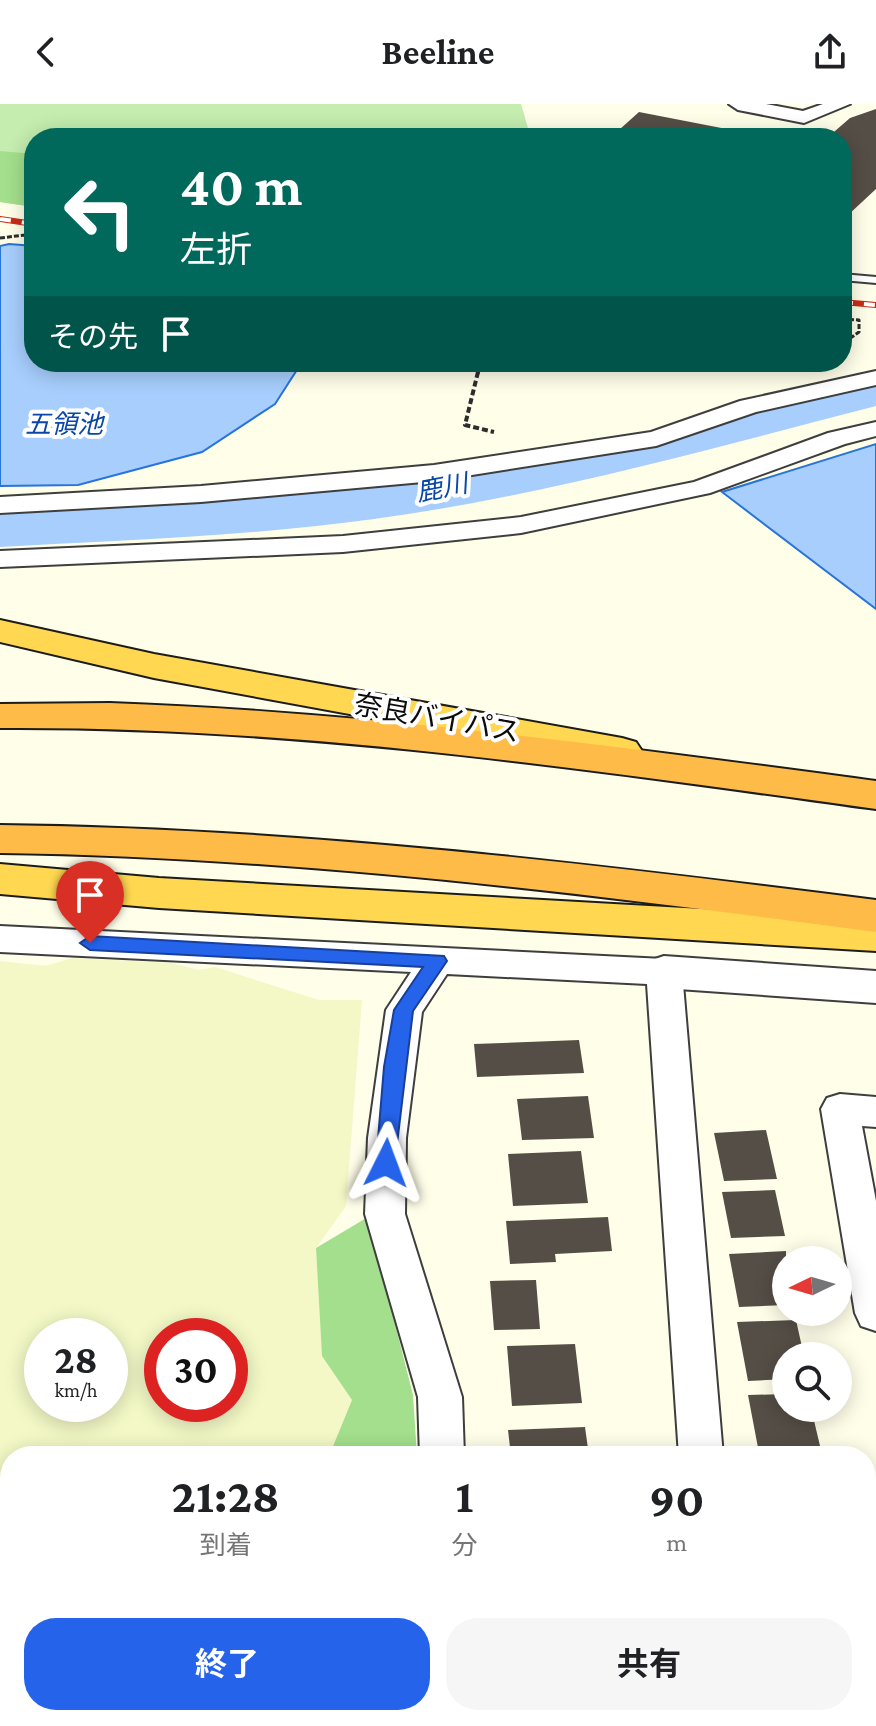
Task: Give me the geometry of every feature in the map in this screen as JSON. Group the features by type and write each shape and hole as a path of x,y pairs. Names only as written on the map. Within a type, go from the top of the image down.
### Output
{"highway":[{"name":"奈良バイパス","path":"0,631 154,666 446,721 876,794"},
{"path":"0,716 139,718 383,734 876,794"},
{"path":"0,839 204,844 375,857 518,870 876,916"},
{"path":"0,879 159,893 876,935"}],"street":[{"path":"738,104 804,117 841,104"},
{"path":"0,505 201,494 449,471 656,439 799,392 876,378"},
{"path":"0,559 343,544 521,525 701,488 837,438 876,429"},
{"path":"0,939 664,972 876,987"},
{"path":"437,961 404,1010 387,1138 385,1214 440,1397 442,1446"},
{"path":"664,972 700,1446"},
{"path":"876,1112 840,1109 876,1313"}],"lane":[{"path":"852,278 876,280"}],"path":[{"path":"0,238 24,235"},
{"path":"852,320 859,320 859,332 852,337"},
{"path":"478,372 465,425 495,432"}],"green space":[{"path":"0,104 521,104 528,128 24,128 24,206 0,202"},
{"path":"0,151 24,153 24,206 0,202"},
{"path":"72,958 172,963 199,970 215,967 319,1000 362,1000 346,1206 316,1248 322,1356 352,1400 333,1446 0,1446 0,961 46,966"},
{"path":"368,1217 413,1395 416,1446 333,1446 352,1400 322,1356 316,1248"}],"water":[{"name":"五領池","path":"24,245 24,372 296,372 275,404 202,452 78,485 0,486 0,246"},
{"path":"876,444 876,609 722,492"}],"building":[{"path":"876,109 876,189 852,211 852,128 838,128 850,118"},
{"path":"639,112 721,128 621,128"},
{"path":"579,1040 584,1073 477,1077 474,1044"},
{"path":"588,1096 594,1138 522,1140 517,1099"},
{"path":"766,1130 777,1179 724,1181 714,1133"},
{"path":"581,1151 588,1203 513,1206 508,1154"},
{"path":"775,1190 785,1236 731,1238 722,1192"},
{"path":"608,1217 612,1251 555,1254 556,1262 510,1264 506,1221"},
{"path":"772,1252 772,1306 739,1307 729,1254"},
{"path":"536,1280 540,1329 494,1330 490,1281"},
{"path":"772,1321 772,1326 797,1326 801,1342 772,1342 772,1380 748,1381 737,1322"},
{"path":"575,1344 582,1403 512,1406 507,1346"},
{"path":"772,1394 772,1422 814,1422 820,1446 758,1446 748,1395"},
{"path":"585,1427 588,1446 510,1446 508,1430"}],"waterway":[{"name":"鹿川","path":"0,529 153,521 373,502 486,483 647,448 876,390"}],"railway":[{"path":"0,219 24,223"},
{"path":"852,303 876,305"}],"route":[{"path":"90,943 437,961 404,1010 394,1067 386,1163"}]}
